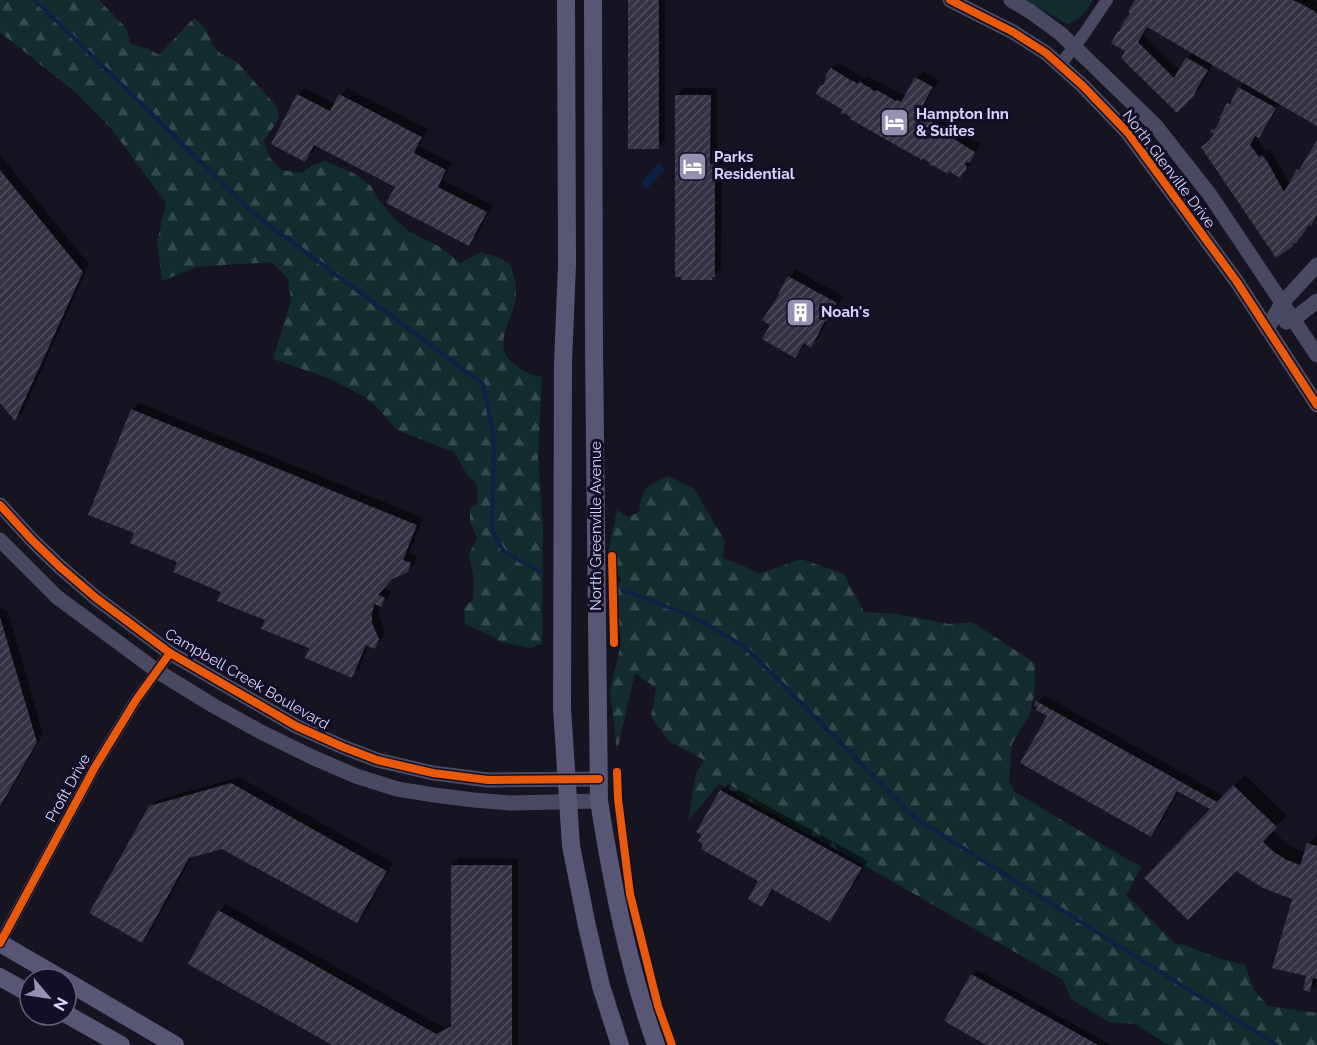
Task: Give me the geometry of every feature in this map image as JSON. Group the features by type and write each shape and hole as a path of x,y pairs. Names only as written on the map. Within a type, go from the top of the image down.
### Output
{"main road":[{"path":"566,0 567,264 563,363 562,708 571,846 601,986 620,1045"},
{"name":"North Greenville Avenue","path":"593,0 599,801 610,870 626,944 656,1045"},
{"path":"0,943 41,967"},
{"path":"0,977 18,987"},
{"path":"78,988 175,1045"},
{"path":"78,1021 121,1045"}],"street":[{"name":"North Glenville Drive","path":"950,0 1012,32 1046,53 1083,86 1128,133 1237,282 1317,405"},
{"name":"North Glenville Drive","path":"1011,0 1031,12 1075,48 1155,125 1210,195 1317,354"},
{"path":"1060,65 1075,48 1107,0"},
{"path":"1267,329 1282,303 1317,265"},
{"path":"1267,329 1294,319 1317,301"},
{"name":"Campbell Creek Boulevard","path":"0,505 32,540 96,598 170,653 296,726 377,760 433,773 488,780 599,778"},
{"path":"0,540 57,597 157,671 261,732 351,774 397,789 444,797 511,803 599,801"},
{"path":"16,556 32,540"},
{"name":"Profit Drive","path":"0,943 95,767 136,700 170,653"},
{"path":"351,774 359,753"}],"green space":[{"path":"0,0 99,0 126,28 131,44 147,48 159,55 194,18 206,29 213,45 221,54 237,62 277,107 279,118 264,141 269,157 281,170 302,173 314,164 325,161 355,174 371,186 379,201 410,232 440,247 460,263 481,252 500,258 511,265 516,285 516,297 505,332 504,349 507,356 517,366 542,377 538,459 543,530 542,643 531,648 501,642 465,624 464,608 473,599 474,579 469,554 477,538 470,522 470,508 478,503 476,483 468,476 454,452 397,430 374,404 328,378 273,359 291,301 288,279 272,262 196,267 162,281 157,242 166,203 110,127 76,93 0,32"},
{"path":"1024,0 1093,0 1080,18 1068,24"},
{"path":"669,476 694,489 725,541 723,558 759,574 801,559 844,574 864,612 897,614 949,624 972,622 1035,663 1034,694 1030,714 1012,744 1009,782 1015,792 1142,866 1126,895 1176,944 1245,965 1254,990 1268,1006 1317,1013 1317,1045 1168,1045 1135,1024 1109,1022 1071,999 1063,980 719,784 688,821 696,773 704,760 669,741 651,717 656,688 635,673 617,751 610,691 621,644 617,613 606,600 621,579 607,558 617,510 629,517 639,512 647,488"}],"water":[{"path":"659,163 665,170 646,189 640,183"}],"building":[{"path":"628,0 659,0 659,149 628,149"},
{"path":"1135,0 1293,0 1316,12 1317,126 1147,27 1138,42 1174,78 1186,57 1208,70 1195,95 1177,113 1121,58 1125,51 1111,43 1130,13 1128,12"},
{"name":"Hampton Inn & Suites","path":"831,68 858,84 859,81 874,91 877,90 901,102 915,77 933,87 919,112 941,127 940,129 950,133 948,136 955,138 975,152 971,161 966,162 965,172 960,178 949,171 948,174 850,119 851,117 844,113 841,114 843,110 816,94 820,85 824,84 825,76"},
{"path":"1238,87 1276,108 1259,138 1255,136 1250,145 1259,157 1262,155 1267,161 1284,192 1317,140 1317,215 1297,242 1276,258 1201,147 1214,134 1210,132 1218,124 1227,103 1230,104"},
{"path":"297,94 330,111 339,94 422,137 414,153 446,170 438,187 487,212 469,246 386,203 395,187 314,145 305,162 271,144"},
{"path":"675,95 711,95 710,164 715,164 715,277 712,277 712,280 681,280 681,277 675,277"},
{"path":"0,170 83,272 15,421 0,403"},
{"name":"Noah's","path":"788,276 837,303 811,348 804,343 795,358 762,339 770,325 762,320 779,295"},
{"path":"131,409 417,525 403,560 411,563 408,572 392,579 378,595 385,598 381,607 374,604 372,614 372,623 379,639 375,649 366,645 352,678 305,658 309,648 261,629 265,620 217,601 221,592 173,572 177,562 130,543 134,533 88,515"},
{"path":"0,617 37,742 0,807"},
{"path":"1036,701 1217,802 1233,785 1277,827 1263,842 1285,859 1300,865 1307,843 1317,846 1317,979 1313,978 1310,992 1303,990 1306,976 1272,968 1292,899 1263,888 1236,871 1188,920 1144,878 1210,809 1177,791 1151,837 1020,763 1047,716 1036,710 1038,707 1034,705"},
{"path":"231,783 387,871 357,923 222,849 189,858 142,943 89,913 149,806"},
{"path":"720,790 862,868 830,922 772,889 762,907 748,899 758,881 701,849 703,844 698,841 702,835 696,832"},
{"path":"451,865 512,865 512,1045 332,1045 188,964 218,910 436,1034 451,1026"},
{"path":"971,974 1098,1045 986,1045 944,1021"}],"waterway":[{"path":"35,0 253,213 483,384 494,438 492,530 504,552 541,572"},
{"path":"623,590 691,616 744,646 915,818 1277,1045"}],"cycle path":[{"path":"950,0 1013,32 1046,53 1083,86 1128,133 1237,282 1317,405"},
{"path":"0,505 32,540 96,598 170,653 296,726 377,760 433,773 488,780 599,779"},
{"path":"612,556 614,643"},
{"path":"0,943 95,767 136,700 170,653"},
{"path":"617,772 618,799 630,894 658,1006 672,1045"}],"place":[{"name":"Hampton Inn & Suites","path":"895,123"},
{"name":"Parks Residential","path":"693,166"},
{"name":"Noah's","path":"800,312"}]}
